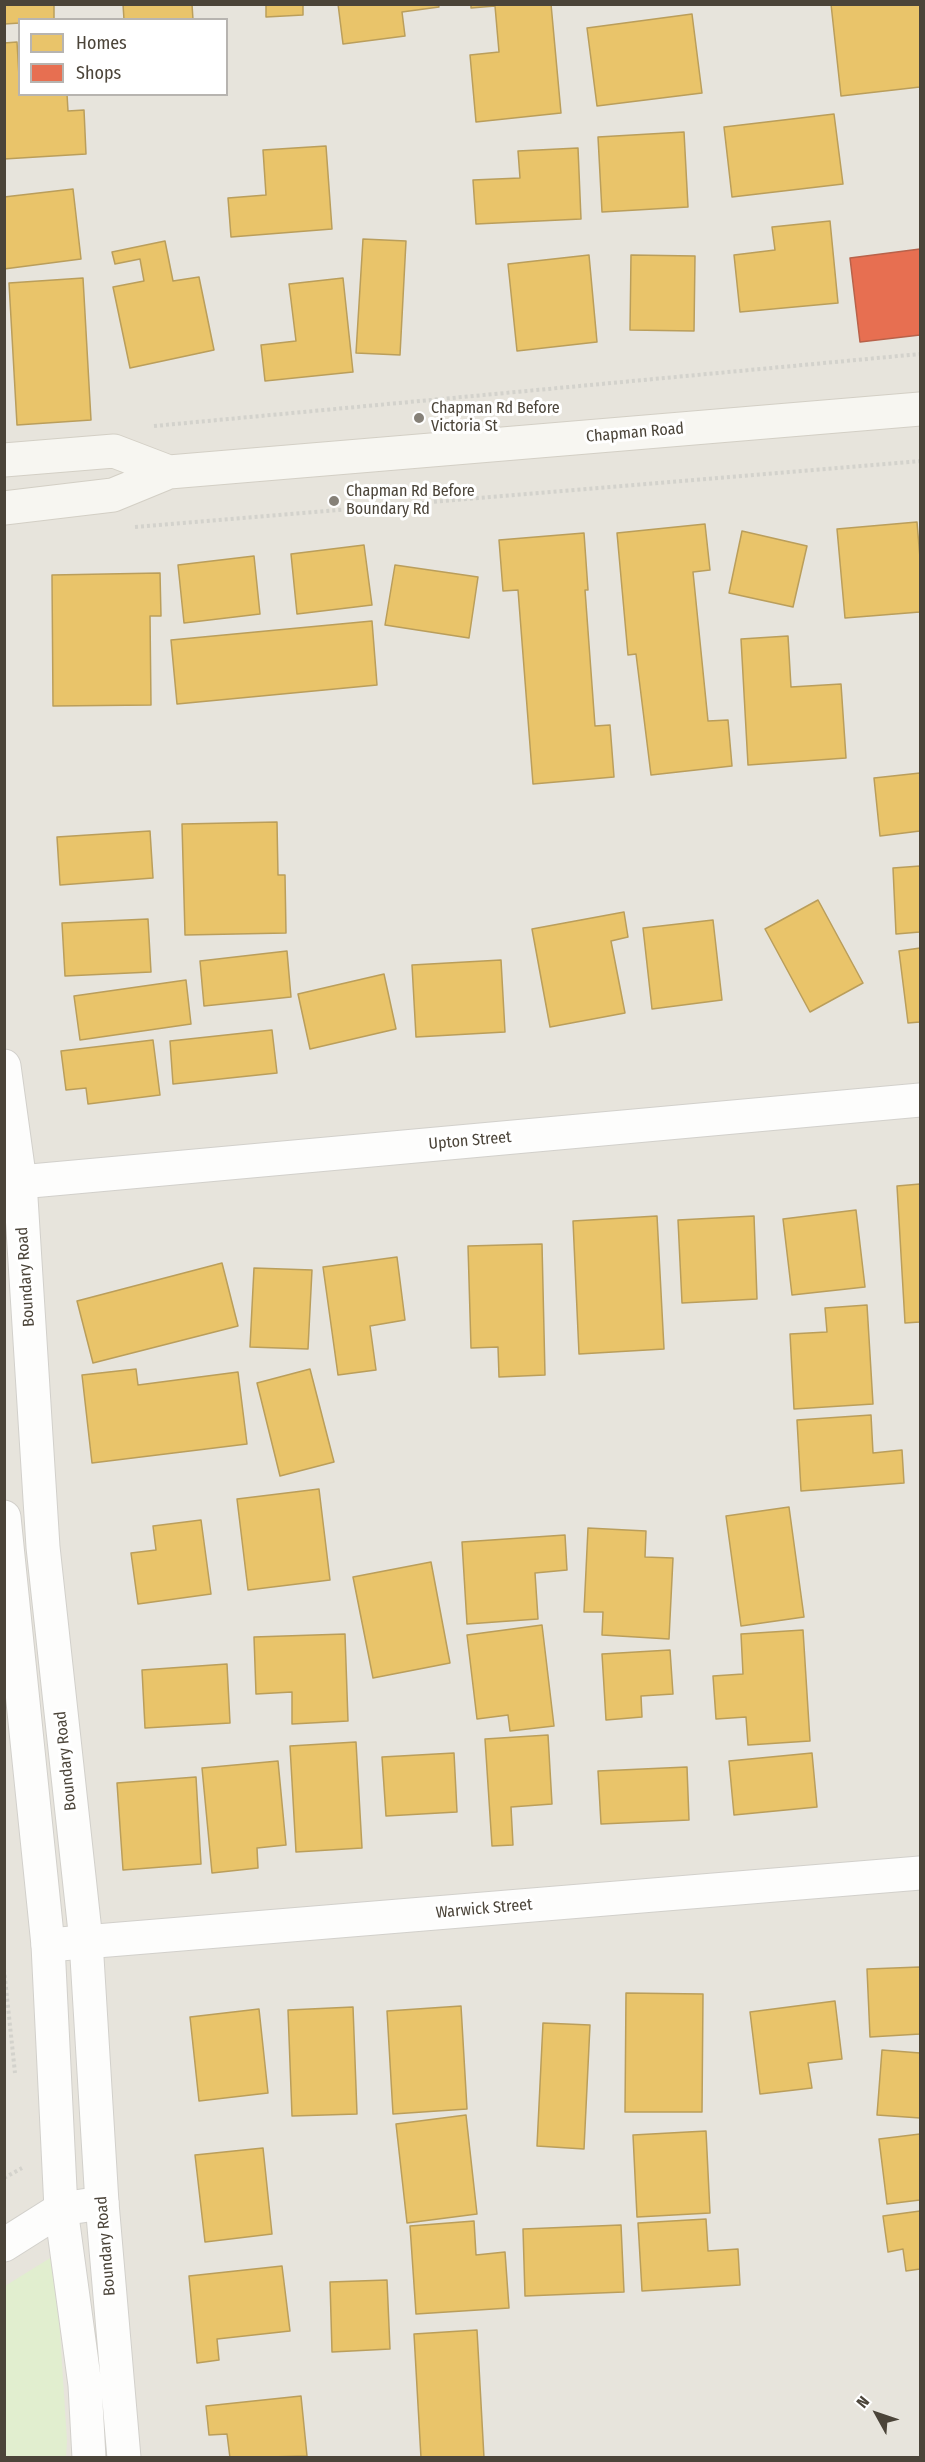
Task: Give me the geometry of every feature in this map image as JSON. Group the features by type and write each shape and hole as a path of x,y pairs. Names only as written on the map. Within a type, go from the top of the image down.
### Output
{"main road":[{"name":"Chapman Road","path":"4,508 112,495 169,472 921,409"},
{"name":"Chapman Road","path":"4,460 114,451 169,472"}],"street":[{"name":"Boundary Road","path":"5,1079 20,1182 43,1546 86,1941 102,2203 124,2457"},
{"name":"Upton Street","path":"20,1182 921,1100"},
{"path":"4,1516 6,1555 48,1945 61,2210 85,2385 89,2457"},
{"path":"6,1555 43,1546"},
{"name":"Warwick Street","path":"48,1945 921,1874"},
{"path":"4,2245 61,2210 102,2203"}],"path":[{"path":"147,426 921,354"},
{"path":"125,528 921,461"},
{"path":"4,2178 25,2166"}],"shaded area":[{"path":"5,5 920,5 920,2457 5,2457"}],"green space":[{"path":"55,2255 67,2441 66,2457 5,2458 5,2286"}],"building: Homes":[{"path":"4,4 54,4 54,18 18,18 18,23 4,24"},
{"path":"123,4 192,4 193,18 124,18"},
{"path":"266,4 303,4 303,15 266,17"},
{"path":"338,4 438,4 439,7 402,12 405,36 343,44"},
{"path":"471,4 551,4 561,113 476,122 470,55 499,52 495,6 471,8"},
{"path":"831,4 920,4 920,87 841,96"},
{"path":"692,14 702,93 597,106 587,28"},
{"path":"17,42 18,96 67,96 68,111 84,110 86,154 4,159 4,43"},
{"path":"834,114 843,184 732,197 724,127"},
{"path":"684,132 688,207 602,212 598,137"},
{"path":"326,146 332,229 231,237 228,198 266,195 263,150"},
{"path":"578,148 581,219 476,224 473,180 520,178 518,151"},
{"path":"73,189 81,259 4,269 4,197"},
{"path":"830,221 838,303 740,312 734,255 775,250 772,227"},
{"path":"363,239 406,241 400,355 356,353"},
{"path":"165,241 173,281 199,277 214,350 130,368 113,287 144,281 140,259 115,264 112,252"},
{"path":"589,255 597,342 517,351 508,264"},
{"path":"631,255 695,256 694,331 630,330"},
{"path":"83,278 91,420 17,425 9,283"},
{"path":"343,278 353,372 265,381 261,345 296,341 289,284"},
{"path":"917,522 920,612 845,618 837,529"},
{"path":"705,524 710,570 693,572 708,721 728,720 732,766 651,775 636,654 628,655 617,533"},
{"path":"742,531 807,546 793,607 729,593"},
{"path":"584,533 588,590 585,590 595,726 610,725 614,777 533,784 518,590 503,591 499,540"},
{"path":"364,545 372,605 297,614 291,554"},
{"path":"254,556 260,614 184,623 178,565"},
{"path":"395,565 478,577 469,638 385,625"},
{"path":"160,573 161,616 150,616 151,705 53,706 52,575"},
{"path":"372,621 377,685 177,704 171,640"},
{"path":"788,636 791,687 841,684 846,758 748,765 741,639"},
{"path":"920,773 920,831 880,836 874,778"},
{"path":"277,822 278,875 285,875 286,933 185,935 182,824"},
{"path":"150,831 153,878 60,885 57,837"},
{"path":"920,866 920,932 896,934 893,868"},
{"path":"818,900 863,983 810,1012 765,929"},
{"path":"624,912 628,937 611,941 625,1013 550,1027 532,929"},
{"path":"148,919 151,972 65,976 62,923"},
{"path":"713,920 722,1000 652,1009 643,928"},
{"path":"920,948 920,1022 908,1023 899,951"},
{"path":"287,951 291,997 204,1006 200,961"},
{"path":"501,960 505,1032 416,1037 412,965"},
{"path":"384,974 396,1029 310,1049 298,994"},
{"path":"186,980 191,1024 80,1040 74,996"},
{"path":"272,1030 277,1073 173,1084 170,1041"},
{"path":"153,1040 160,1095 88,1104 86,1088 66,1090 61,1051"},
{"path":"920,1184 920,1322 905,1323 897,1186"},
{"path":"856,1210 865,1287 792,1295 783,1219"},
{"path":"657,1216 664,1349 579,1354 573,1221"},
{"path":"754,1216 757,1299 682,1303 678,1220"},
{"path":"542,1244 545,1375 499,1377 498,1347 471,1348 468,1246"},
{"path":"397,1257 405,1320 370,1326 376,1370 338,1375 323,1267"},
{"path":"222,1263 238,1326 93,1363 77,1301"},
{"path":"254,1268 312,1270 308,1349 250,1347"},
{"path":"867,1305 873,1404 794,1409 790,1334 827,1332 825,1308"},
{"path":"136,1369 138,1385 238,1372 247,1444 92,1463 82,1375"},
{"path":"310,1369 334,1462 280,1476 257,1383"},
{"path":"871,1415 873,1453 902,1450 904,1483 801,1491 797,1420"},
{"path":"319,1489 330,1580 248,1590 237,1499"},
{"path":"789,1507 804,1617 741,1626 726,1516"},
{"path":"201,1520 211,1594 138,1604 131,1553 156,1550 153,1526"},
{"path":"588,1528 646,1531 645,1557 673,1558 669,1639 602,1635 603,1612 584,1612"},
{"path":"565,1535 567,1570 535,1573 538,1619 467,1624 462,1542"},
{"path":"431,1562 450,1663 373,1678 353,1577"},
{"path":"542,1625 554,1726 510,1731 508,1715 477,1719 467,1635"},
{"path":"803,1630 810,1741 748,1745 746,1717 716,1719 713,1676 743,1674 741,1634"},
{"path":"345,1634 348,1721 292,1724 292,1692 256,1694 254,1637"},
{"path":"670,1650 673,1694 641,1696 642,1717 606,1720 602,1654"},
{"path":"227,1664 230,1723 145,1728 142,1670"},
{"path":"548,1735 552,1804 511,1807 513,1845 492,1846 485,1739"},
{"path":"356,1742 362,1848 296,1852 290,1746"},
{"path":"454,1753 457,1812 386,1816 382,1757"},
{"path":"812,1753 817,1807 734,1815 729,1761"},
{"path":"278,1761 286,1845 257,1848 258,1868 212,1873 202,1768"},
{"path":"687,1767 689,1820 601,1824 598,1771"},
{"path":"196,1777 201,1864 123,1870 117,1783"},
{"path":"920,1967 920,2034 870,2037 867,1969"},
{"path":"626,1993 703,1994 702,2112 625,2112"},
{"path":"835,2001 842,2059 808,2063 812,2088 760,2094 750,2012"},
{"path":"461,2006 467,2109 393,2114 387,2011"},
{"path":"353,2007 357,2114 292,2116 288,2010"},
{"path":"259,2009 268,2093 199,2101 190,2017"},
{"path":"543,2023 590,2025 584,2149 537,2146"},
{"path":"882,2050 920,2053 920,2118 877,2115"},
{"path":"466,2115 477,2214 407,2223 396,2124"},
{"path":"706,2131 710,2213 637,2217 633,2135"},
{"path":"920,2134 920,2200 887,2204 879,2139"},
{"path":"263,2148 272,2234 205,2242 195,2155"},
{"path":"920,2211 920,2269 906,2271 903,2249 888,2252 883,2216"},
{"path":"706,2219 708,2251 738,2249 740,2285 642,2291 638,2223"},
{"path":"474,2221 476,2255 505,2252 509,2308 416,2314 410,2226"},
{"path":"621,2225 624,2292 525,2296 523,2229"},
{"path":"282,2266 290,2331 217,2339 219,2360 197,2363 189,2276"},
{"path":"387,2280 390,2349 332,2352 330,2282"},
{"path":"477,2330 484,2458 421,2458 414,2334"},
{"path":"301,2396 307,2456 230,2458 227,2434 209,2435 206,2406"}],"building: Shops":[{"path":"920,249 920,335 860,342 850,258"}],"place":[{"name":"Chapman Rd Before Victoria St","path":"419,418"},
{"name":"Chapman Rd Before Boundary Rd","path":"334,501"}]}
